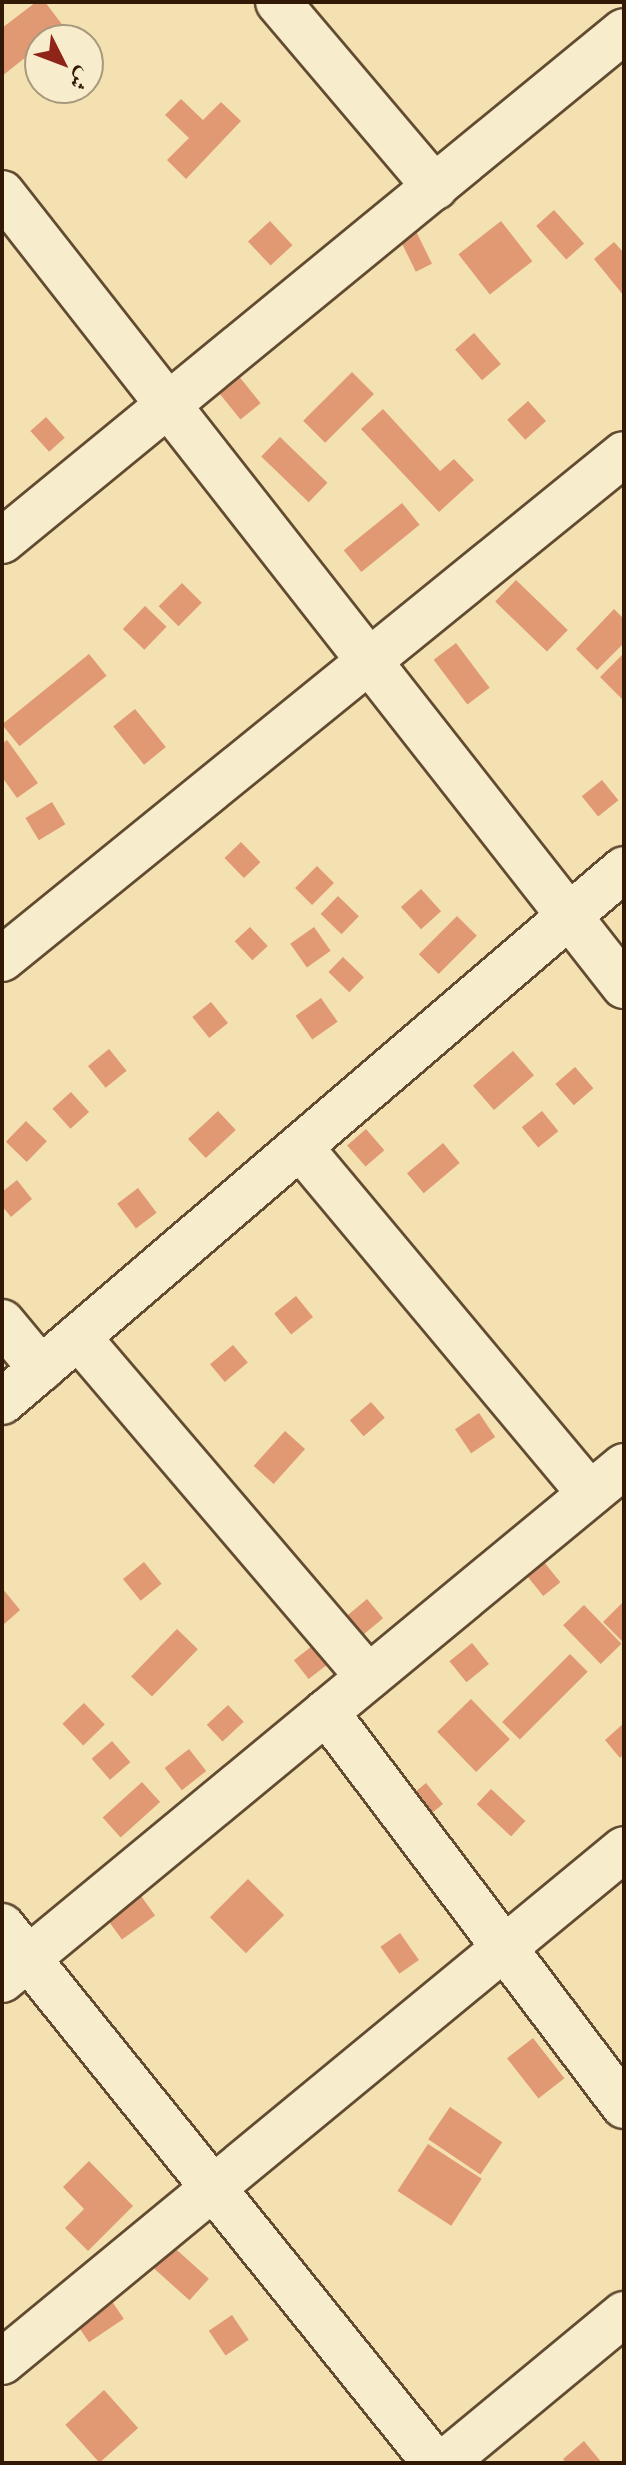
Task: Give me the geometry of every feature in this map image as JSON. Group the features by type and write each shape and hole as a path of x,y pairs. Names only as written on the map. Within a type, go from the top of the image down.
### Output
{"street":[{"path":"278,2 435,187"},
{"path":"2,541 624,31"},
{"path":"2,193 624,986"},
{"path":"2,959 624,454"},
{"path":"2,1402 624,869"},
{"path":"300,1147 590,1494"},
{"path":"2,1322 41,1369"},
{"path":"78,1337 368,1677"},
{"path":"435,2463 215,2190 11,1955 326,1712 624,1466"},
{"path":"326,1712 624,2106"},
{"path":"2,2362 215,2190 624,1849"},
{"path":"444,2463 624,2314"}],"building":[{"path":"36,2 45,2 62,24 24,24 24,59 2,76 2,28"},
{"path":"181,99 203,120 221,102 241,121 186,179 167,160 189,138 165,115"},
{"path":"554,210 584,243 566,260 536,226"},
{"path":"270,221 293,245 271,266 248,241"},
{"path":"501,221 532,261 490,294 458,254"},
{"path":"414,227 432,264 416,272 398,235"},
{"path":"614,242 624,253 624,296 594,259"},
{"path":"474,333 501,364 482,380 455,349"},
{"path":"233,369 261,403 240,420 213,385"},
{"path":"352,372 374,394 325,443 303,421"},
{"path":"528,401 546,421 525,440 507,420"},
{"path":"383,409 440,471 454,459 474,480 439,512 361,429"},
{"path":"46,417 65,438 49,452 30,431"},
{"path":"280,437 327,483 309,502 261,456"},
{"path":"402,503 420,525 361,572 344,550"},
{"path":"516,580 568,630 547,652 495,602"},
{"path":"182,583 202,603 178,626 159,606"},
{"path":"145,606 167,627 144,650 123,629"},
{"path":"614,609 624,619 624,643 597,670 576,649"},
{"path":"456,643 490,688 467,705 434,660"},
{"path":"624,653 624,701 600,677"},
{"path":"89,654 107,676 20,746 2,724"},
{"path":"135,709 166,747 144,765 113,727"},
{"path":"7,740 38,783 17,798 2,777 2,744"},
{"path":"602,780 618,800 598,817 582,796"},
{"path":"52,802 65,824 39,840 25,818"},
{"path":"241,842 260,862 244,878 224,858"},
{"path":"317,866 334,883 312,905 295,888"},
{"path":"421,889 441,911 421,929 401,907"},
{"path":"338,896 359,916 341,934 321,914"},
{"path":"457,916 477,936 439,974 419,954"},
{"path":"250,927 268,946 252,960 235,941"},
{"path":"314,927 331,951 307,967 290,944"},
{"path":"343,957 364,977 349,992 328,972"},
{"path":"321,998 338,1022 312,1040 296,1016"},
{"path":"211,1002 228,1023 209,1038 192,1017"},
{"path":"109,1049 127,1071 106,1088 88,1066"},
{"path":"513,1051 534,1075 494,1110 473,1086"},
{"path":"575,1067 593,1088 574,1105 555,1084"},
{"path":"71,1092 89,1112 70,1129 52,1109"},
{"path":"218,1111 236,1130 206,1158 188,1139"},
{"path":"542,1111 558,1131 538,1148 522,1127"},
{"path":"26,1121 47,1141 27,1162 6,1142"},
{"path":"366,1129 384,1150 366,1167 347,1145"},
{"path":"443,1143 460,1163 424,1193 407,1173"},
{"path":"17,1180 32,1199 11,1217 2,1206 2,1192"},
{"path":"138,1188 157,1213 136,1228 117,1204"},
{"path":"296,1296 313,1317 291,1335 274,1314"},
{"path":"233,1345 248,1363 225,1382 210,1364"},
{"path":"371,1402 385,1418 364,1436 350,1420"},
{"path":"479,1413 495,1437 471,1453 455,1429"},
{"path":"285,1431 305,1449 274,1484 254,1466"},
{"path":"144,1562 162,1584 141,1601 123,1579"},
{"path":"544,1562 560,1582 543,1596 527,1576"},
{"path":"2,1588 20,1610 2,1626"},
{"path":"367,1599 383,1618 363,1635 347,1616"},
{"path":"624,1601 624,1643 603,1622"},
{"path":"584,1605 622,1644 601,1664 563,1625"},
{"path":"177,1629 198,1649 152,1697 131,1676"},
{"path":"472,1643 489,1664 466,1682 449,1661"},
{"path":"312,1646 327,1665 309,1679 294,1660"},
{"path":"570,1654 588,1672 520,1740 502,1722"},
{"path":"471,1699 510,1739 476,1772 437,1732"},
{"path":"84,1703 105,1725 83,1745 62,1724"},
{"path":"228,1705 244,1722 222,1742 207,1725"},
{"path":"624,1723 624,1754 620,1758 605,1740"},
{"path":"112,1741 130,1762 110,1780 92,1759"},
{"path":"189,1749 206,1771 182,1790 165,1768"},
{"path":"142,1782 160,1802 121,1838 103,1817"},
{"path":"426,1783 443,1804 425,1818 408,1797"},
{"path":"491,1789 525,1821 511,1836 477,1804"},
{"path":"248,1879 284,1915 246,1953 210,1917"},
{"path":"141,1896 155,1915 122,1940 108,1920"},
{"path":"400,1933 419,1960 399,1974 380,1947"},
{"path":"533,2038 564,2078 538,2099 507,2058"},
{"path":"450,2107 502,2142 480,2175 428,2139"},
{"path":"428,2144 482,2179 451,2226 398,2191"},
{"path":"89,2161 133,2206 88,2251 65,2228 84,2209 63,2187"},
{"path":"168,2242 209,2279 189,2300 149,2264"},
{"path":"107,2294 124,2319 89,2342 72,2317"},
{"path":"232,2315 249,2340 226,2356 209,2331"},
{"path":"104,2390 138,2428 99,2463 65,2425"},
{"path":"584,2441 602,2463 566,2463 563,2459"}]}
